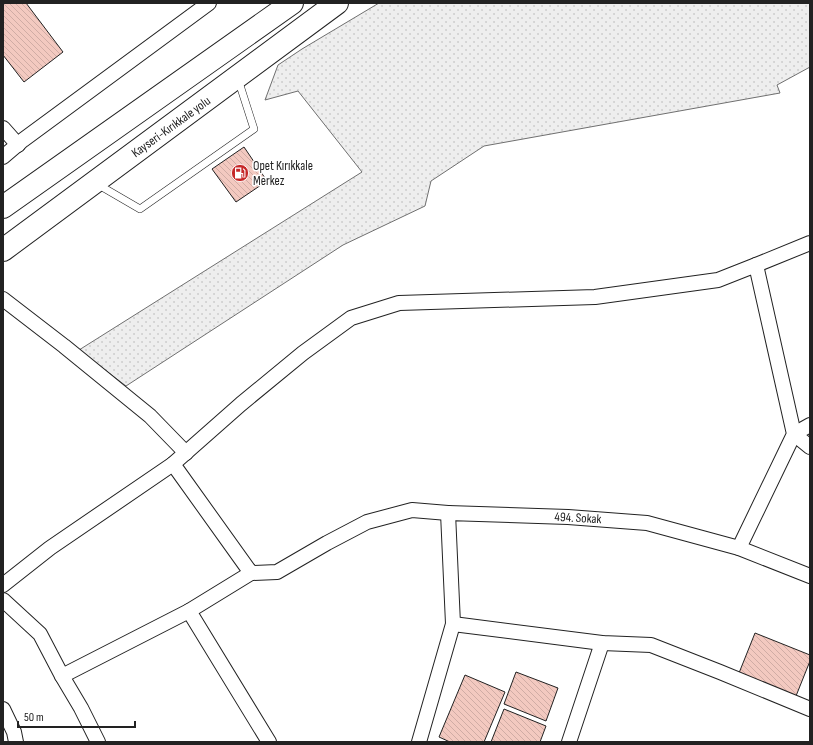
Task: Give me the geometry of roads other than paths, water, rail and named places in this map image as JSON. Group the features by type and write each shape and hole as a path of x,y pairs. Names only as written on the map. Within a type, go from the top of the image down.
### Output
{"highway":[{"path":"254,30 286,3"},
{"path":"3,207 292,3"},
{"name":"Kayseri-Kırıkkale yolu","path":"3,250 338,3"},
{"path":"270,54 352,3"}],"street":[{"path":"3,158 18,144 139,53 209,3"},
{"path":"3,128 18,144"},
{"path":"3,585 50,548 173,464 241,404 351,318 399,303 594,297 718,280 810,243"},
{"path":"756,265 794,434 810,447"},
{"path":"3,299 64,346 150,416 186,453"},
{"path":"739,548 794,434 810,425"},
{"path":"62,676 190,611 252,573 173,464"},
{"name":"494. Sokak","path":"252,573 277,572 367,522 412,510 647,522 739,548 810,576"},
{"path":"419,742 453,624 448,513"},
{"path":"3,600 40,634 98,742"},
{"path":"190,611 269,742"},
{"path":"453,624 602,643 650,645 810,709"},
{"path":"569,742 602,643"},
{"path":"3,709 14,732 16,742"}],"lane":[{"path":"95,182 140,209 254,129 238,78"}],"place":[{"name":"Opet Kırıkkale Merkez","path":"240,173"}]}
